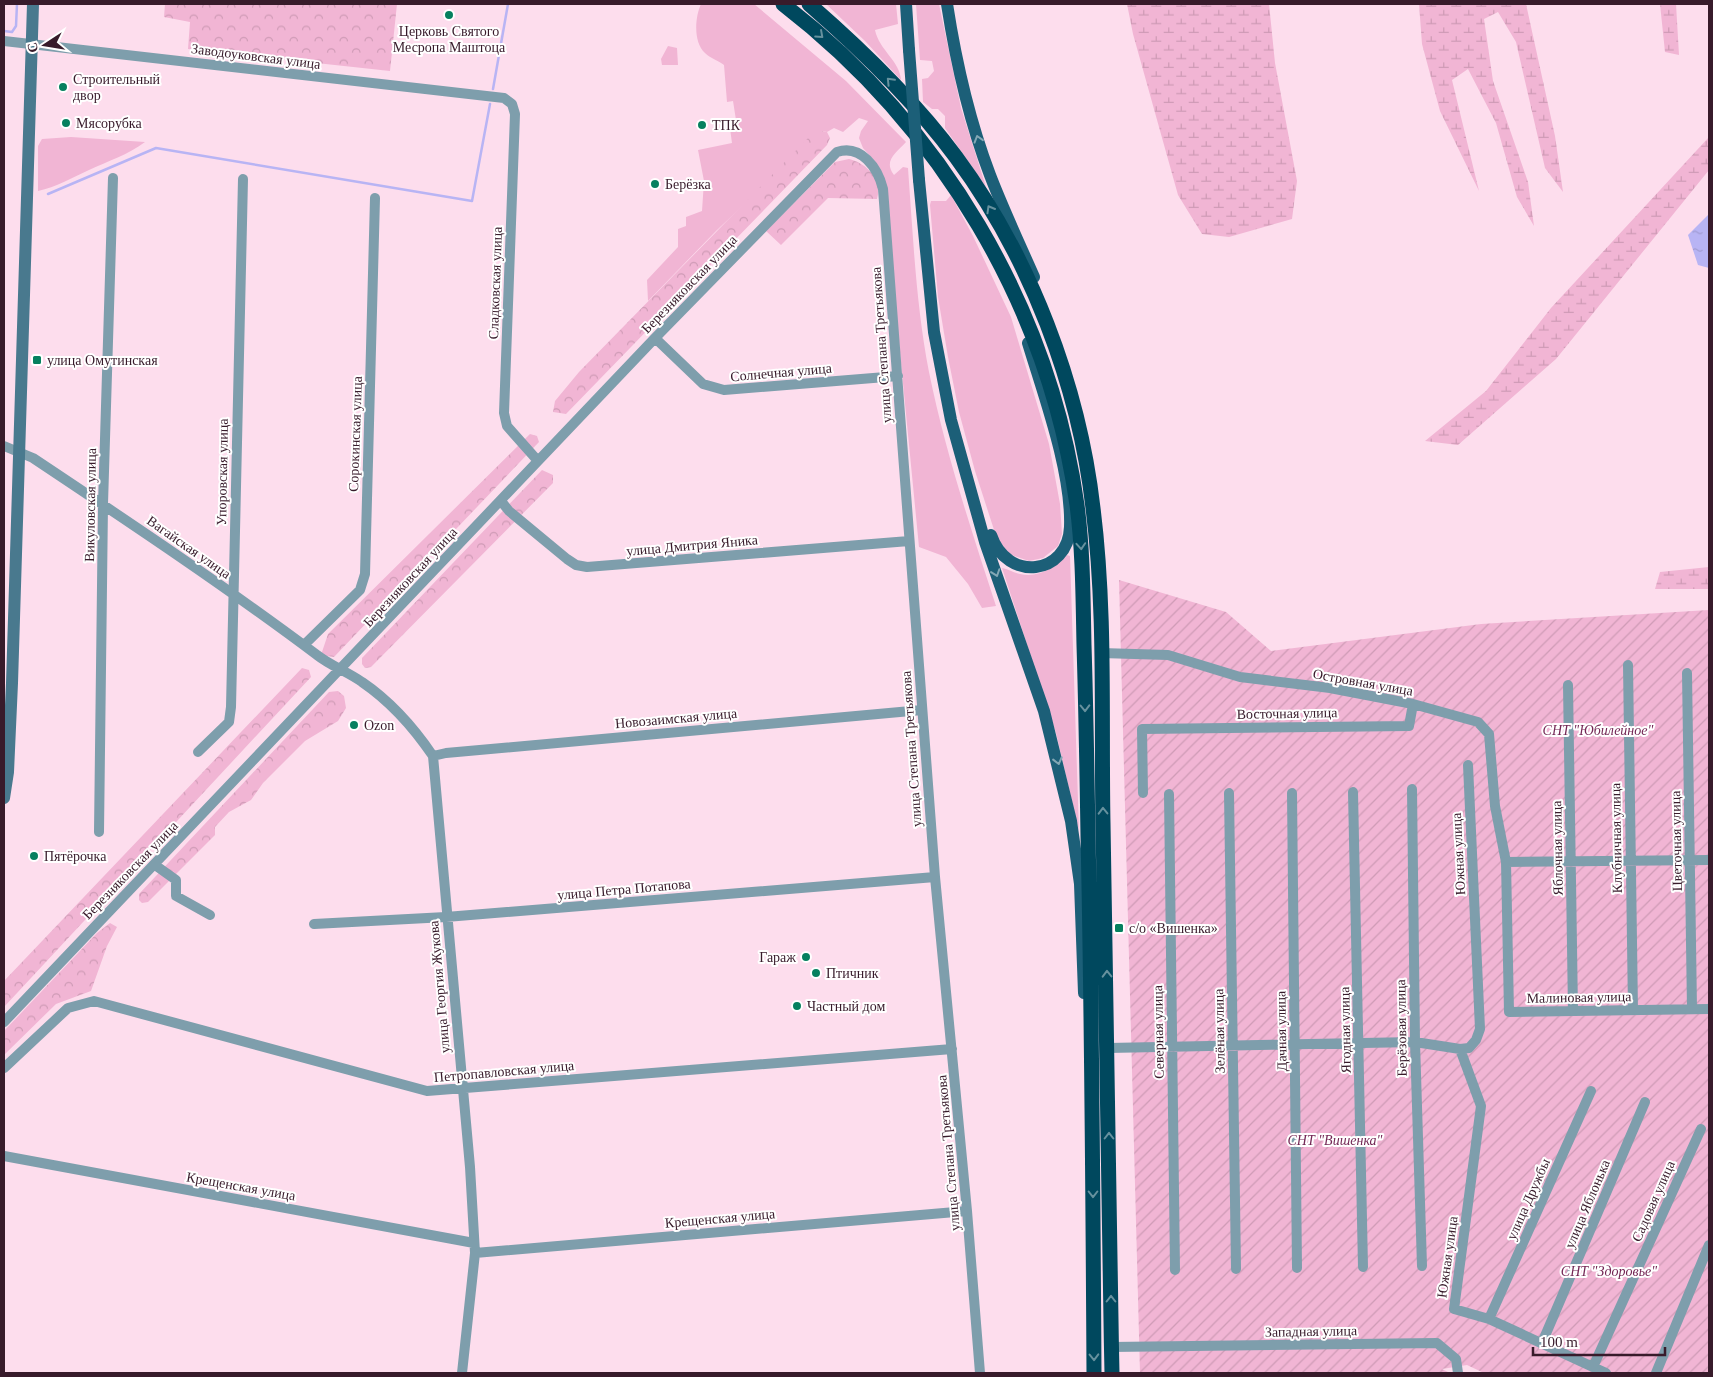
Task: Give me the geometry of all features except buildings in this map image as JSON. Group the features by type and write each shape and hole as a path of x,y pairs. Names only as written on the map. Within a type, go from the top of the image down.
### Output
{"highway":[{"path":"783,4 843,57 919,138 964,199 1009,281 1029,328 1057,412 1071,470 1079,523 1083,599 1092,1093 1094,1373"},
{"path":"809,4 855,45 905,96 949,149 978,189 1017,260 1041,313 1074,408 1087,466 1096,539 1100,653 1112,1373"}],"main road":[{"path":"906,4 919,180 934,332 957,442 986,542 1044,711 1070,813 1080,884 1083,975 1092,1093"},
{"path":"948,4 958,62 978,141 990,176 1052,317 1070,372 1087,466"},
{"path":"957,442 998,552 1013,564 1027,568 1042,566 1056,556 1067,542 1070,528 1063,470 1050,414 1009,281"}],"street":[{"path":"4,798 8,772 12,683 33,4"},
{"name":"Заводоуковская улица","path":"4,41 504,98"},
{"name":"Сладковская улица","path":"504,98 512,104 515,114 504,413 507,426 511,432 538,461"},
{"name":"улица Степана Третьякова","path":"837,152 845,149 858,152 874,169 882,183 935,876 967,1211 980,1373"},
{"name":"Березняковская улица","path":"4,1022 655,338 837,152"},
{"name":"Викуловская улица","path":"99,832 103,504 113,178"},
{"name":"Упоровская улица","path":"198,752 229,722 243,179"},
{"name":"Сорокинская улица","path":"304,645 360,590 365,574 375,198"},
{"name":"Солнечная улица","path":"655,338 703,384 724,390 898,376"},
{"name":"Вагайская улица","path":"4,446 33,458 103,504 339,671"},
{"name":"улица Дмитрия Яника","path":"501,501 509,511 567,559 586,567 910,541"},
{"name":"Островная улица","path":"1100,653 1168,655 1240,677 1330,688 1413,704 1478,722 1490,734 1495,806 1506,862"},
{"name":"Клубничная улица","path":"1628,665 1633,1010"},
{"path":"339,671 360,681 381,697 420,737 433,756"},
{"name":"Цветочная улица","path":"1687,673 1692,1009"},
{"name":"Яблочная улица","path":"1568,685 1573,1011"},
{"name":"Восточная улица","path":"1143,792 1142,728 1410,726 1413,704"},
{"name":"Новозаимская улица","path":"433,756 446,753 922,710"},
{"name":"улица Георгия Жукова","path":"433,756 470,1167 474,1248 462,1373"},
{"name":"Южная улица","path":"1468,765 1480,1029 1476,1040 1469,1048 1460,1049 1481,1106 1454,1309 1489,1319 1606,1373"},
{"name":"Берёзовая улица","path":"1412,789 1415,1042 1422,1266"},
{"name":"Ягодная улица","path":"1353,792 1363,1267"},
{"name":"Зелёная улица","path":"1229,793 1236,1269"},
{"name":"Дачная улица","path":"1292,793 1297,1268"},
{"name":"Северная улица","path":"1169,794 1175,1270"},
{"path":"1506,862 1709,860"},
{"name":"Малиновая улица","path":"1506,862 1509,1012 1709,1009"},
{"path":"155,865 176,880 176,896 210,915"},
{"name":"улица Петра Потапова","path":"314,924 446,917 935,876"},
{"name":"Петропавловская улица","path":"4,1068 68,1008 94,1001 427,1091 952,1048"},
{"path":"1108,1048 1415,1042 1460,1049"},
{"name":"улица Дружбы","path":"1489,1319 1592,1091"},
{"name":"улица Яблонька","path":"1542,1344 1645,1102"},
{"name":"Садовая улица","path":"1593,1368 1702,1129"},
{"name":"Крещенская улица","path":"4,1156 474,1248 967,1211"},
{"path":"1656,1373 1709,1245"},
{"name":"Западная улица","path":"1111,1347 1437,1343 1456,1359 1458,1373"}],"green space":[{"path":"165,4 397,4 390,71 188,49 190,22 164,17"},
{"path":"701,4 754,4 846,81 906,142 892,157 890,165 894,175 903,167 908,168 918,296 929,372 951,460 996,606 982,608 968,584 946,557 919,547 894,291 877,164 863,148 859,138 861,131 868,121 859,118 843,132 834,128 827,132 822,131 717,230 648,301 647,280 678,247 678,229 686,226 686,217 702,211 704,181 698,150 732,143 729,121 736,120 733,101 727,102 724,65 709,57 698,43 696,22"},
{"path":"826,4 896,4 898,24 875,30 881,44 897,67 901,80 865,41"},
{"path":"916,4 939,4 961,108 986,187 945,128 945,116 938,109 932,109 923,102 922,79 928,78 934,71 932,61 920,60"},
{"path":"1127,4 1269,4 1275,63 1297,181 1292,219 1229,237 1202,234 1178,195 1133,34"},
{"path":"1419,4 1526,4 1555,136 1563,192 1545,168 1516,42 1498,12 1484,19 1493,81 1528,182 1534,226 1517,197 1496,123 1468,69 1452,80 1479,191 1440,111 1422,44"},
{"path":"1660,4 1676,4 1679,55 1665,52"},
{"path":"668,46 677,48 678,65 662,65 661,59"},
{"path":"822,131 827,132 830,138 827,145 566,414 553,412 555,401 579,372 812,134"},
{"path":"71,137 145,142 118,158 58,185 38,191 38,146 42,139"},
{"path":"1709,137 1709,170 1556,359 1458,445 1425,441 1486,391 1551,308"},
{"path":"849,159 861,164 872,173 878,185 877,199 828,198 781,245 766,231 835,162"},
{"path":"951,195 973,236 1011,317 1049,444 1060,504 1062,534 1058,546 1043,558 1029,561 1009,554 996,536 975,471 959,412 938,297 930,205 931,201 946,201"},
{"path":"530,434 537,436 539,442 334,657 321,655 328,634"},
{"path":"542,470 553,475 553,483 371,667 365,668 362,664 362,658"},
{"path":"1067,555 1070,556 1079,831 1056,733 1002,568 1020,574 1033,575 1052,568"},
{"path":"1709,567 1709,589 1655,589 1660,572"},
{"name":"СНТ \"Вишенка\"","path":"1119,580 1226,612 1271,651 1481,624 1709,610 1709,1373 1484,1373 1467,1365 1442,1369 1450,1373 1140,1373"},
{"path":"302,668 309,670 311,677 4,1007 4,981"},
{"path":"338,691 344,696 346,708 338,721 305,741 263,783 251,800 229,812 215,827 215,835 148,902 142,903 139,900 139,894 329,692"},
{"path":"110,923 117,927 107,946 91,991 56,1004 4,1055 4,1031 97,933"}],"water":[{"path":"1709,214 1709,268 1698,265 1688,235"}],"waterway":[{"path":"4,31 12,32 16,26 17,4"},
{"path":"493,89 508,4"},
{"path":"48,194 156,148 472,201 490,104"}],"place":[{"name":"Церковь Святого Месропа Маштоца","path":"449,15"},
{"name":"Строительный двор","path":"63,87"},
{"name":"Мясорубка","path":"66,123"},
{"name":"ТПК","path":"702,125"},
{"name":"Берёзка","path":"655,184"},
{"name":"улица Омутинская","path":"37,360"},
{"name":"Ozon","path":"354,725"},
{"name":"Пятёрочка","path":"34,856"},
{"name":"с/о «Вишенка»","path":"1119,928"},
{"name":"Гараж","path":"806,957"},
{"name":"Птичник","path":"816,973"},
{"name":"Частный дом","path":"797,1006"}],"park label":[{"name":"СНТ \"Юбилейное\"","path":"1598,730"},
{"name":"СНТ \"Здоровье\"","path":"1609,1271"}]}
